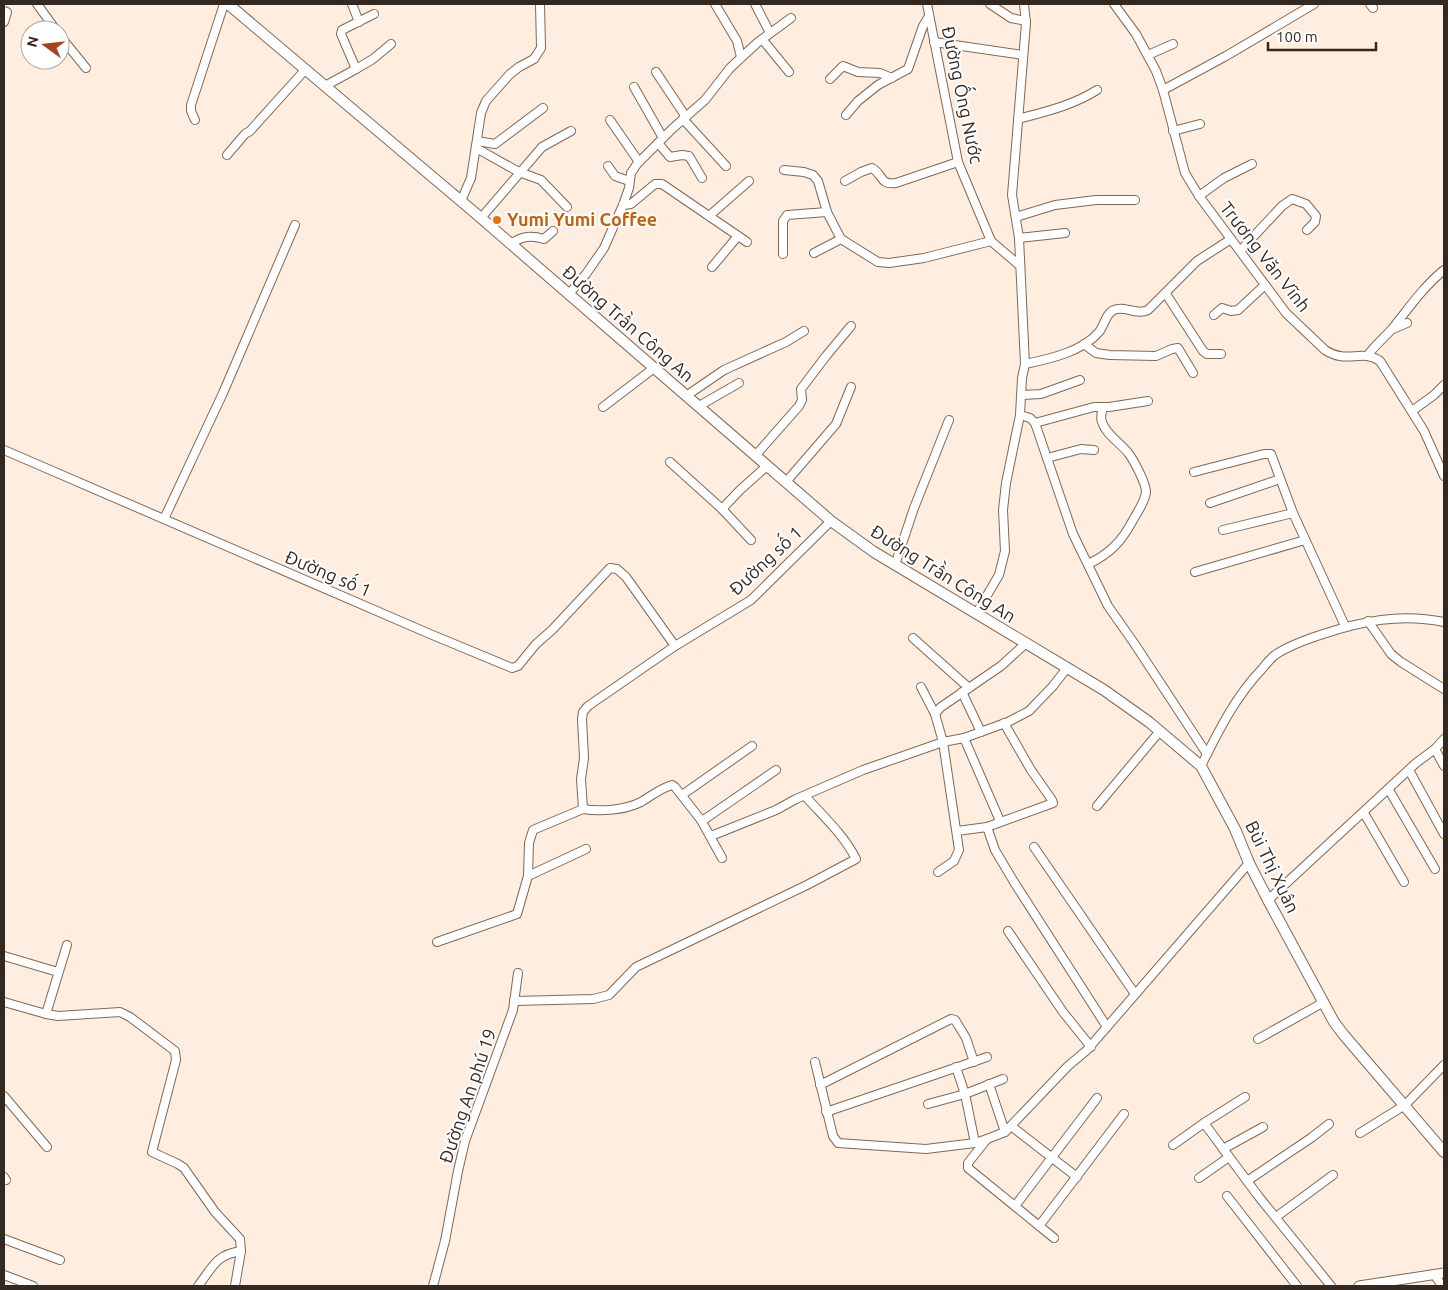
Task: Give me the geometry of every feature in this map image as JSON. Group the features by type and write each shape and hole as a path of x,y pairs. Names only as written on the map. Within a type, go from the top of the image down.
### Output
{"main road":[{"name":"Đường Trần Công An","path":"228,4 481,218 831,520 874,552 1025,644"},
{"name":"Bùi Thị Xuân","path":"1025,644 1104,690 1160,731 1201,766 1235,829 1249,864 1268,900 1343,1034 1444,1152"}],"street":[{"path":"4,22 5,12 10,4"},
{"path":"37,4 49,20"},
{"path":"195,120 190,110 191,105 224,4"},
{"path":"352,4 359,22"},
{"path":"461,201 471,178 481,113 486,100 510,74 534,59 541,48 540,4"},
{"path":"715,4 737,41 741,57"},
{"path":"755,4 770,33"},
{"name":"Đường Ống Nước","path":"926,4 958,162 991,241 1019,265"},
{"path":"990,4 1012,18 1026,21"},
{"path":"976,614 999,575 1005,551 1003,510 1006,483 1020,415 1025,364 1019,238 1012,195 1026,21 1024,4"},
{"name":"Trương Văn Vĩnh","path":"1114,4 1126,18 1148,55 1163,90 1185,173 1230,239 1286,313 1325,350 1343,358 1368,355"},
{"path":"1163,90 1308,5"},
{"path":"356,69 341,32 374,14"},
{"path":"846,115 858,101 878,86 908,69 923,26 929,16"},
{"path":"569,294 604,248 623,205 629,188 631,173 639,162 684,118 706,100 730,68 741,57 791,18"},
{"path":"762,39 789,72"},
{"path":"934,42 1023,55"},
{"path":"325,86 373,59 391,44"},
{"path":"1148,55 1173,44"},
{"path":"70,48 86,68"},
{"path":"830,79 843,66 858,72 880,73 892,78"},
{"path":"227,155 306,70"},
{"path":"656,72 684,118 726,166"},
{"path":"634,87 670,157 682,154 689,156 702,178"},
{"path":"1018,119 1088,96 1097,90"},
{"path":"477,145 495,144 543,108"},
{"path":"610,120 639,162"},
{"path":"1173,131 1200,124"},
{"path":"481,218 542,147 571,131"},
{"path":"477,145 519,172 541,180 567,207"},
{"path":"845,181 872,168 876,170 883,181 888,184 896,184 958,162"},
{"path":"1199,196 1224,178 1252,164"},
{"path":"608,166 615,176 629,181"},
{"path":"784,170 813,175 818,180 827,212 841,239 883,263 924,258 991,241"},
{"path":"709,216 749,180"},
{"path":"623,205 630,204 655,184 662,184 747,242"},
{"path":"1240,251 1282,206 1292,199 1306,204 1316,216 1315,222 1307,230"},
{"path":"1016,217 1055,205 1096,200 1135,200"},
{"path":"783,254 782,221 787,215 827,212"},
{"path":"164,519 223,394 295,225"},
{"path":"511,244 525,237 534,236 544,239 553,231"},
{"path":"1019,238 1065,233"},
{"path":"712,267 738,236"},
{"path":"814,253 841,239"},
{"path":"1025,364 1064,354 1084,344 1099,332 1111,312 1116,309 1144,312 1166,294 1197,261 1230,239"},
{"path":"1444,270 1428,284 1368,355 1380,361 1412,411 1424,431 1444,476"},
{"path":"1214,315 1222,308 1231,311 1238,310 1265,285"},
{"path":"1166,294 1203,351 1207,354 1220,354"},
{"path":"1391,330 1407,323"},
{"path":"755,456 799,406 802,400 801,388 851,326"},
{"path":"686,396 724,370 786,342 804,330"},
{"path":"1084,344 1096,353 1119,355 1156,356 1178,348 1193,374"},
{"path":"603,407 654,368"},
{"path":"1022,395 1041,394 1080,380"},
{"path":"699,406 739,383"},
{"path":"1412,411 1444,385"},
{"path":"786,482 836,424 851,388"},
{"path":"1035,423 1103,406 1108,408 1148,401"},
{"path":"1088,564 1104,557 1117,544 1129,528 1144,499 1146,489 1129,453 1104,426 1101,419 1103,406"},
{"path":"1020,415 1030,418 1035,423 1072,534 1108,606 1207,754"},
{"path":"895,565 914,508 949,420"},
{"path":"1047,458 1081,449 1094,450"},
{"name":"Đường số 1","path":"4,450 512,668 518,666 536,644 552,630 610,568 617,569 626,577 672,643"},
{"path":"1194,472 1268,454 1272,457 1293,513 1346,626"},
{"path":"670,462 722,509 751,540"},
{"path":"722,509 767,466"},
{"path":"1210,503 1280,479"},
{"path":"1223,530 1293,513"},
{"name":"Đường số 1","path":"584,809 582,720 583,712 588,706 672,643 751,600 831,520"},
{"path":"1195,572 1305,540"},
{"path":"1201,766 1235,703 1253,678 1275,655 1311,638 1368,621 1404,618 1430,619 1444,622"},
{"path":"1368,621 1391,654 1444,688"},
{"path":"912,638 966,690 982,732"},
{"path":"935,714 941,707 1001,666 1025,644"},
{"path":"711,836 776,810 863,770 944,742 982,732 1004,723 1029,711 1067,668"},
{"path":"920,687 935,714 944,742 959,850 957,857 949,866 938,872"},
{"path":"957,831 987,826 1049,806 1053,802 1031,770 1004,723"},
{"path":"1097,806 1160,731"},
{"path":"964,738 1000,821"},
{"path":"1268,900 1409,770 1435,750 1444,739"},
{"path":"682,795 752,746"},
{"path":"1435,750 1444,766"},
{"path":"701,820 728,804 776,770"},
{"path":"1409,770 1444,834"},
{"path":"437,942 517,914 528,876 529,843 533,830 584,809 596,811 626,806 638,803 670,786 675,787 701,820 722,858"},
{"path":"1389,790 1435,870"},
{"path":"514,1001 593,999 609,996 636,967 807,885 856,859 852,850 835,829 805,796"},
{"path":"1364,813 1404,882"},
{"path":"987,826 995,850 1014,882 1107,1027"},
{"path":"1034,847 1135,994"},
{"path":"528,876 586,849"},
{"path":"815,1062 826,1112 833,1136 838,1143 926,1149 975,1143 1005,1132 1068,1066 1090,1047 1249,864"},
{"path":"1008,931 1090,1047"},
{"path":"46,1014 67,945"},
{"path":"4,956 58,972"},
{"name":"Đường An phú 19","path":"433,1286 445,1241 465,1141 512,1010 518,973"},
{"path":"4,1002 58,1016 120,1012 130,1017 175,1051 176,1060 152,1152 184,1168 215,1212 240,1239 241,1251 235,1286"},
{"path":"1258,1039 1324,1002"},
{"path":"820,1085 951,1019 956,1020 966,1038 974,1062"},
{"path":"826,1112 987,1057"},
{"path":"1360,1133 1404,1105 1444,1065"},
{"path":"956,1067 965,1094 975,1143"},
{"path":"928,1104 965,1094 1003,1079"},
{"path":"989,1084 1005,1132"},
{"path":"4,1096 48,1147"},
{"path":"1172,1146 1245,1097"},
{"path":"1015,1206 1097,1098"},
{"path":"1040,1226 1124,1114"},
{"path":"1204,1123 1330,1286"},
{"path":"1247,1181 1329,1124"},
{"path":"1011,1126 1077,1177"},
{"path":"1223,1149 1263,1127"},
{"path":"987,1139 968,1163 968,1168 1054,1238"},
{"path":"1199,1178 1229,1157"},
{"path":"1276,1218 1333,1175"},
{"path":"1227,1196 1297,1286"},
{"path":"4,1239 60,1260"},
{"path":"198,1286 218,1260 226,1253 241,1251"},
{"path":"1359,1286 1444,1273"},
{"path":"1434,1274 1442,1286"},
{"path":"4,1275 33,1286"}],"place":[{"name":"Yumi Yumi Coffee","path":"497,220"}]}
